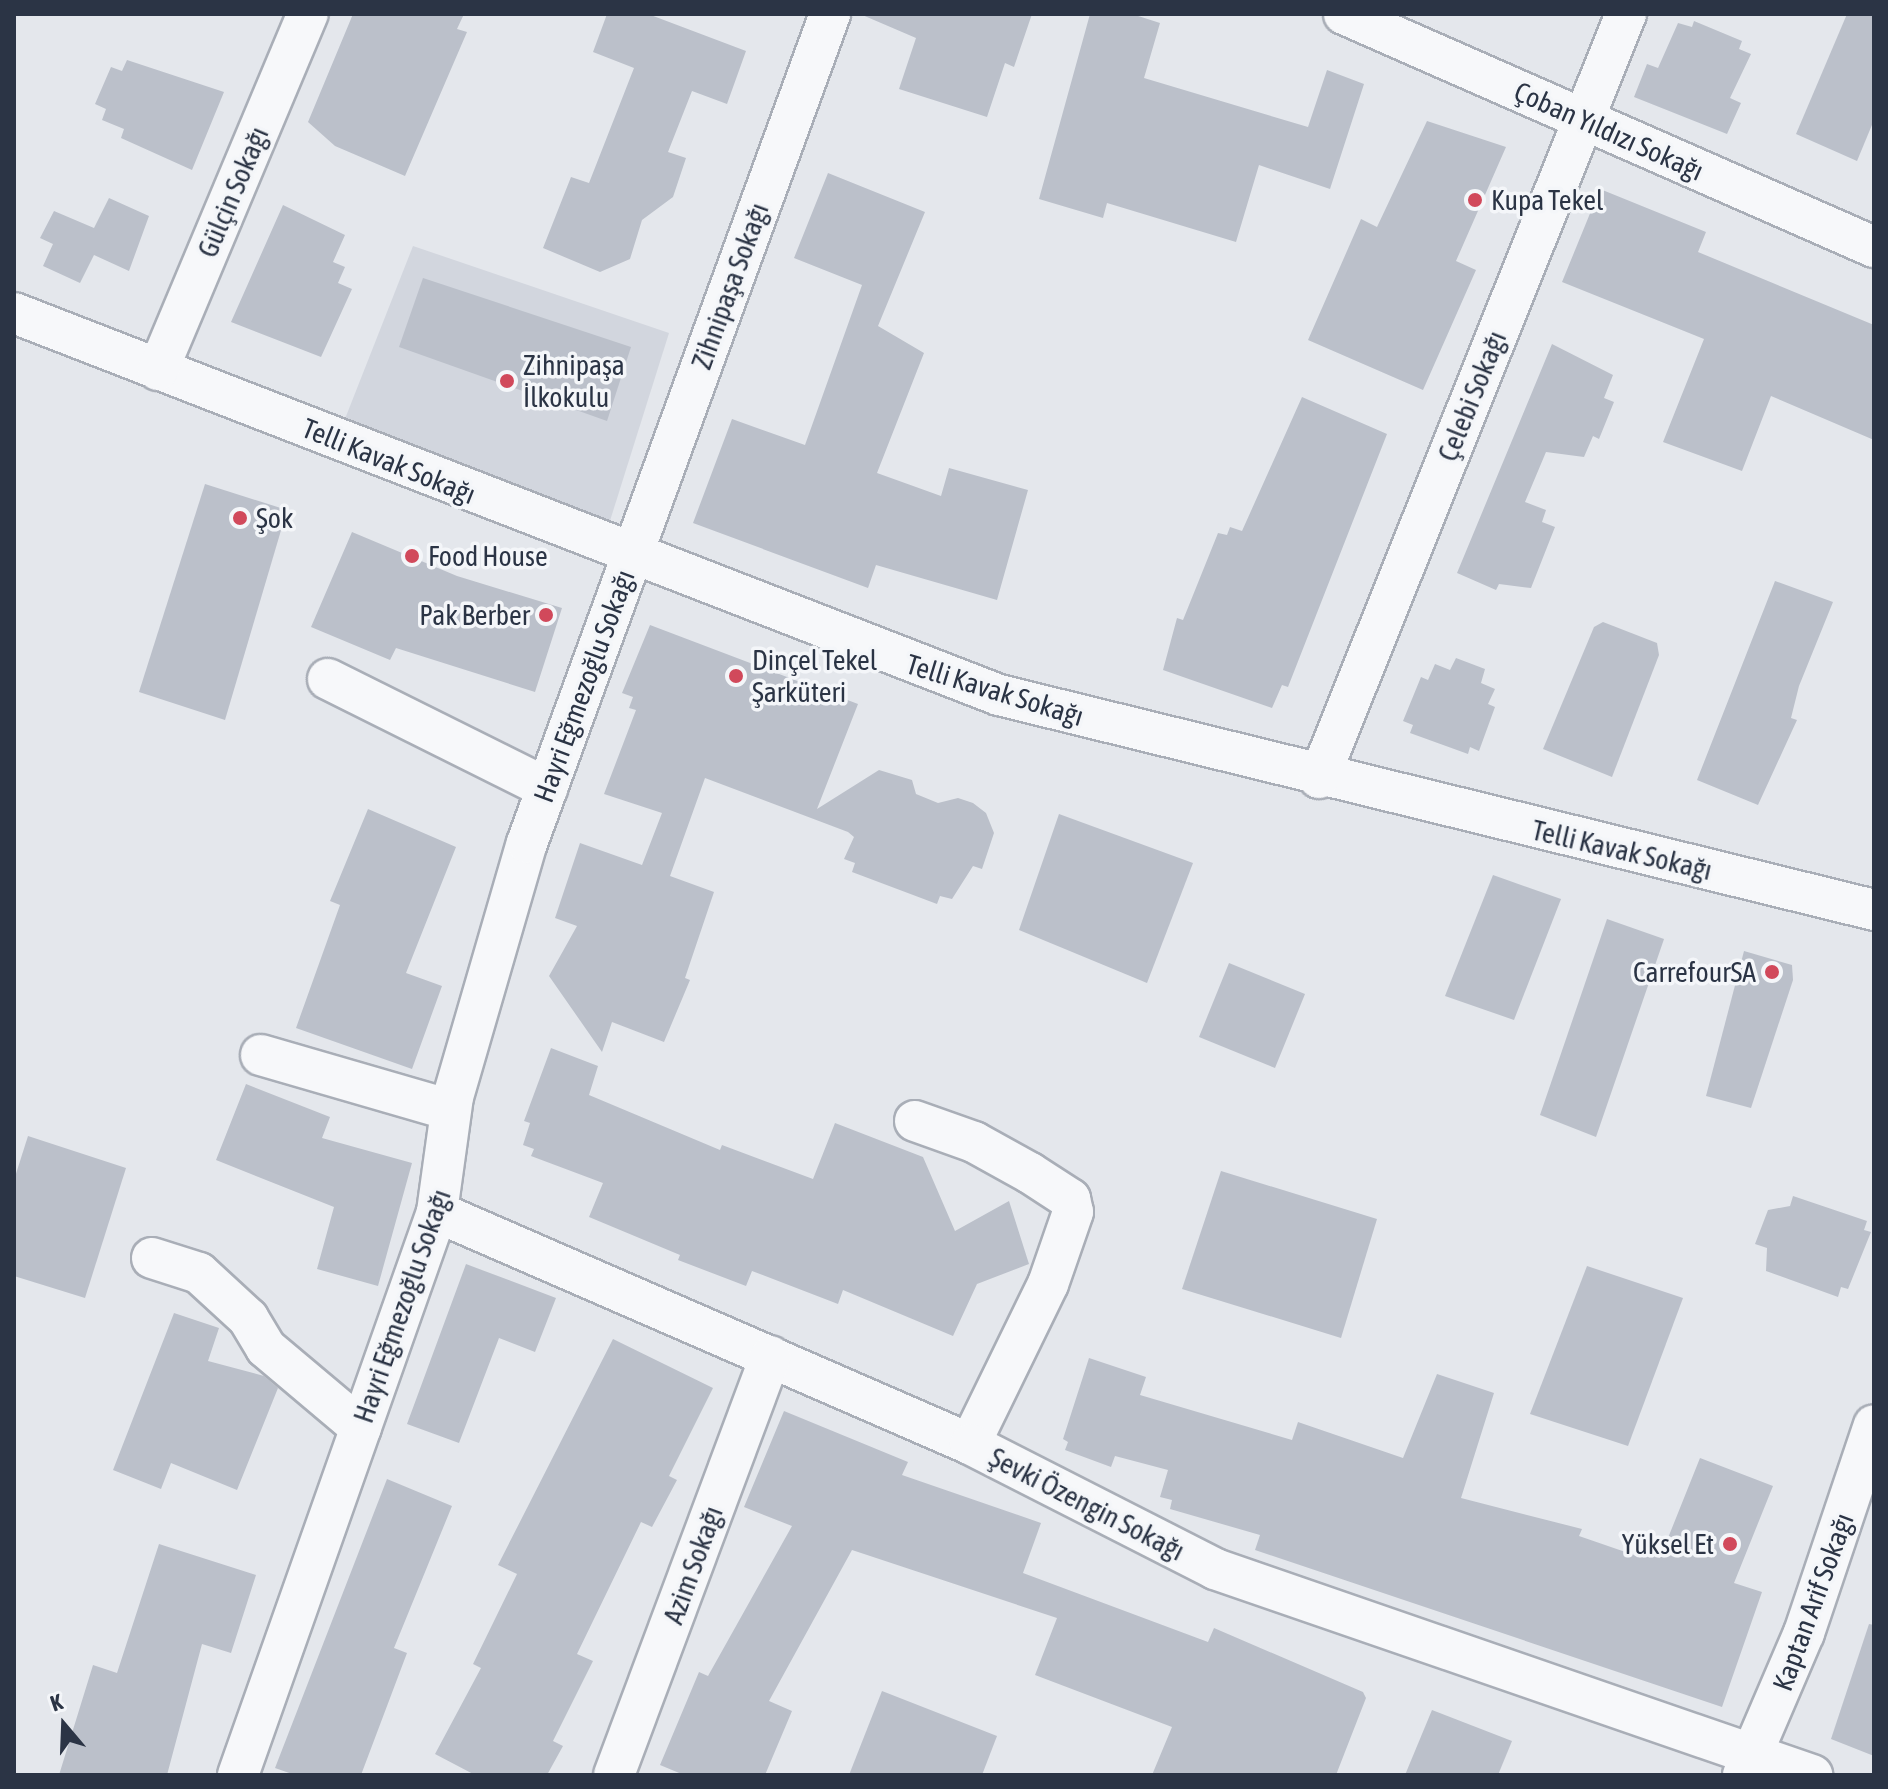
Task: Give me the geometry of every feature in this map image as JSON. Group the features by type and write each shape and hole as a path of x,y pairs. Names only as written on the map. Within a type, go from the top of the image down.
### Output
{"street":[{"name":"Gülçin Sokağı","path":"158,370 308,14"},
{"name":"Zihnipaşa Sokağı","path":"631,558 830,14"},
{"name":"Çoban Yıldızı Sokağı","path":"1344,14 1874,247"},
{"name":"Çelebi Sokağı","path":"1319,778 1626,14"},
{"name":"Telli Kavak Sokağı","path":"14,313 631,558 999,695 1319,778 1874,910"},
{"name":"Hayri Eğmezoğlu Sokağı","path":"238,1775 437,1212 450,1110 547,788 631,558"},
{"path":"328,679 547,788"},
{"path":"261,1055 450,1110"},
{"path":"915,1121 974,1142 1030,1173 1070,1199 1073,1212 1048,1284 970,1444"},
{"name":"Şevki Özengin Sokağı","path":"437,1212 970,1444 1215,1569 1748,1764 1812,1775"},
{"path":"152,1258 199,1273 248,1318 276,1358 361,1428"},
{"name":"Azim Sokağı","path":"614,1775 771,1356"},
{"name":"Kaptan Arif Sokağı","path":"1748,1764 1804,1633 1874,1425"}],"shaded area":[{"name":"Zihnipaşa İlkokulu","path":"413,246 669,333 609,524 341,429"}],"building":[{"path":"353,14 464,14 457,29 467,32 405,176 335,146 308,122"},
{"path":"607,14 648,14 746,51 727,104 692,91 668,152 686,158 673,197 642,220 630,259 600,272 543,248 571,177 589,183 634,68 593,52"},
{"path":"860,14 1032,14 1014,67 1005,63 987,117 899,89 916,38"},
{"path":"1090,14 1132,14 1160,23 1144,78 1308,127 1327,70 1364,84 1330,189 1259,165 1236,242 1107,203 1103,218 1039,199"},
{"path":"1847,14 1874,14 1874,120 1857,161 1796,134"},
{"path":"1694,21 1742,41 1739,49 1751,54 1730,98 1741,103 1727,134 1634,97 1647,64 1658,68 1678,23 1692,27"},
{"path":"127,60 224,92 192,170 121,138 124,129 102,120 106,109 95,104 111,67 122,71"},
{"path":"1427,121 1506,147 1456,261 1476,270 1423,390 1308,340 1361,219 1377,227"},
{"path":"828,173 925,212 878,326 924,353 877,473 941,496 949,468 1028,490 997,600 876,565 868,588 693,523 732,419 805,445 862,285 794,258"},
{"path":"1600,189 1706,232 1698,252 1874,325 1874,440 1771,396 1742,471 1663,442 1704,339 1562,282"},
{"path":"109,198 149,216 129,271 94,255 80,283 43,266 53,244 40,238 54,211 94,228"},
{"path":"283,205 345,235 333,262 345,267 338,283 352,289 321,357 231,322"},
{"path":"423,278 631,347 607,421 399,347"},
{"path":"1552,344 1613,375 1604,398 1614,402 1599,439 1593,436 1584,457 1546,452 1525,502 1546,510 1542,522 1555,527 1531,588 1499,584 1496,590 1457,573"},
{"path":"1302,397 1387,434 1288,687 1282,685 1272,708 1163,670 1177,618 1183,620 1218,533 1227,535 1230,527 1242,531"},
{"path":"205,484 287,510 225,720 139,692"},
{"path":"352,532 457,576 562,608 535,692 396,648 390,660 311,627"},
{"path":"1775,581 1833,602 1799,686 1791,718 1797,720 1758,805 1697,780"},
{"path":"1603,622 1657,643 1659,655 1612,777 1543,749 1594,627"},
{"path":"650,625 858,704 817,809 879,770 912,780 916,794 938,803 958,798 973,803 986,813 994,833 982,869 973,866 952,899 940,896 937,904 852,872 855,863 844,859 854,837 848,832 705,778 670,876 714,892 685,978 690,980 664,1042 612,1022 602,1052 549,976 577,926 555,918 580,843 642,865 662,813 604,794 636,710 629,708 633,697 622,693"},
{"path":"1456,658 1485,669 1481,683 1495,689 1488,704 1495,707 1479,751 1470,747 1468,754 1410,733 1413,725 1403,721 1421,677 1428,680 1435,664 1450,670"},
{"path":"368,809 456,847 406,973 442,986 412,1069 296,1028 340,905 330,901"},
{"path":"1059,814 1193,863 1147,983 1019,930"},
{"path":"1493,875 1561,899 1514,1020 1445,996"},
{"path":"1607,919 1664,939 1596,1137 1540,1115"},
{"path":"1744,951 1792,965 1793,980 1751,1108 1706,1096"},
{"path":"1229,963 1305,994 1275,1068 1199,1037"},
{"path":"551,1048 598,1066 589,1095 720,1150 722,1145 813,1179 835,1123 923,1157 955,1231 1009,1201 1029,1264 977,1284 953,1336 843,1290 838,1304 752,1271 746,1286 678,1260 680,1255 589,1217 603,1183 531,1156 534,1149 523,1145 530,1123 524,1121"},
{"path":"246,1084 330,1117 322,1138 412,1163 378,1286 317,1269 334,1207 216,1160"},
{"path":"28,1136 126,1168 85,1298 14,1276 14,1180"},
{"path":"1221,1171 1377,1219 1341,1338 1182,1289"},
{"path":"1793,1196 1867,1221 1864,1230 1871,1232 1848,1289 1841,1287 1838,1297 1766,1271 1767,1248 1755,1244 1768,1210 1790,1206"},
{"path":"466,1264 556,1298 535,1352 499,1338 459,1443 407,1424"},
{"path":"1587,1266 1683,1298 1628,1446 1530,1414"},
{"path":"174,1313 219,1328 208,1361 264,1376 278,1388 237,1490 171,1463 161,1489 113,1470"},
{"path":"613,1339 713,1388 669,1476 677,1480 652,1527 641,1522 577,1654 593,1661 553,1741 563,1746 547,1775 475,1775 435,1754 481,1668 473,1664 517,1574 498,1565"},
{"path":"1089,1358 1146,1377 1140,1395 1292,1440 1298,1422 1403,1458 1437,1374 1494,1393 1461,1498 1582,1529 1579,1536 1637,1556 1639,1550 1660,1558 1700,1458 1773,1486 1734,1583 1762,1592 1722,1707 1255,1550 1260,1535 1170,1509 1172,1500 1160,1497 1168,1470 1115,1456 1111,1467 1065,1450 1068,1442 1063,1439"},
{"path":"784,1411 908,1462 902,1475 1041,1523 1023,1573 1208,1642 1214,1628 1363,1692 1366,1698 1336,1775 1152,1775 1172,1727 1035,1675 1057,1618 852,1550 769,1701 792,1711 765,1775 684,1775 660,1765 699,1672 708,1676 792,1526 744,1507"},
{"path":"387,1479 452,1506 394,1648 407,1653 361,1775 295,1775 275,1768"},
{"path":"159,1544 256,1575 231,1653 202,1644 167,1775 59,1775 93,1665 117,1673"},
{"path":"1869,1624 1874,1625 1874,1756 1831,1739"},
{"path":"882,1691 997,1736 982,1775 849,1775"},
{"path":"1432,1710 1512,1741 1498,1775 1405,1775"}],"place":[{"name":"Kupa Tekel","path":"1475,200"},
{"name":"Zihnipaşa İlkokulu","path":"507,381"},
{"name":"Şok","path":"240,518"},
{"name":"Food House","path":"412,556"},
{"name":"Pak Berber","path":"546,615"},
{"name":"Dinçel Tekel Şarküteri","path":"736,676"},
{"name":"CarrefourSA","path":"1772,972"},
{"name":"Yüksel Et","path":"1730,1544"}]}
